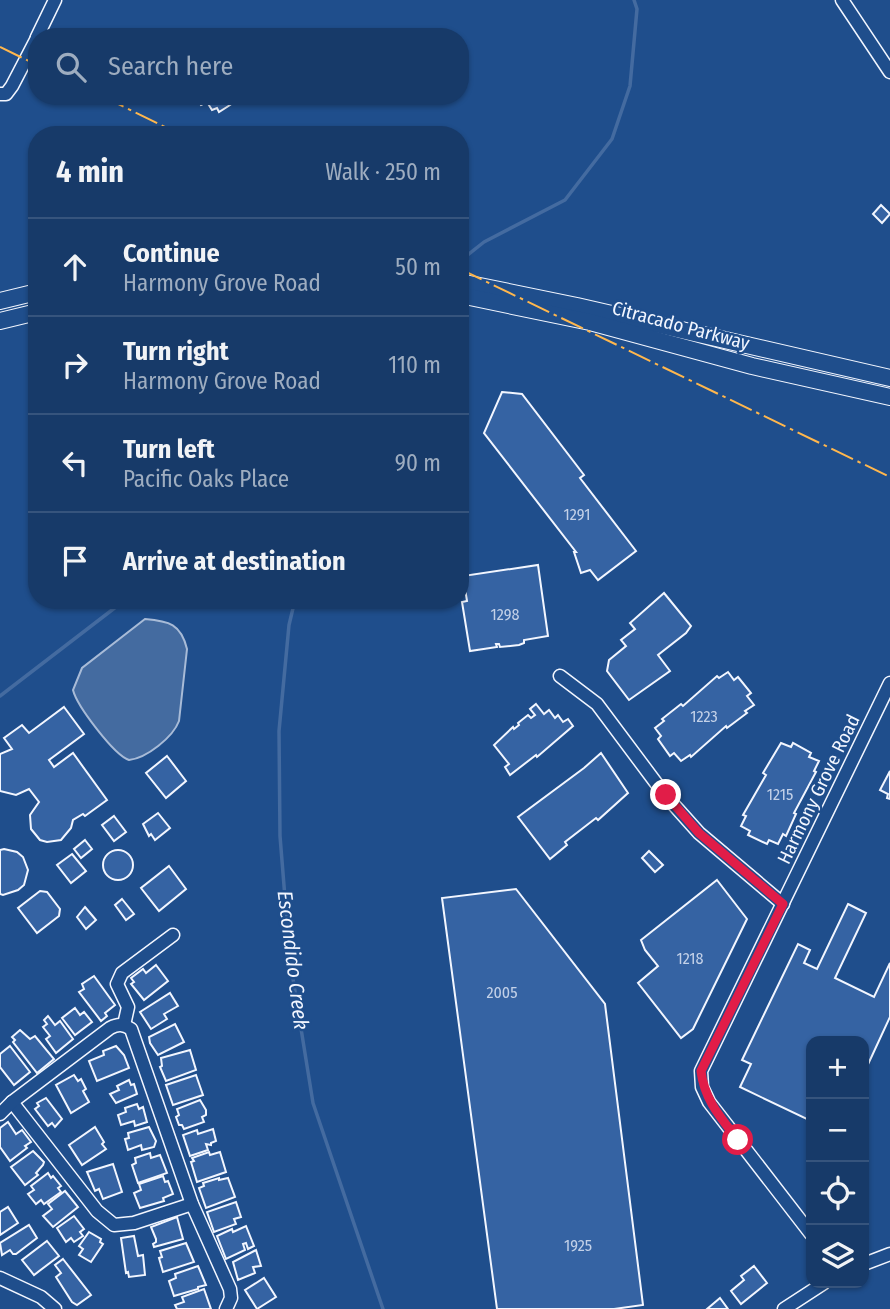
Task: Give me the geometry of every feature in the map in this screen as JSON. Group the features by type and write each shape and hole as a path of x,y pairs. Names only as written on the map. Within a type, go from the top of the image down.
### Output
{"main road":[{"name":"Citracado Parkway","path":"470,292 890,378"},
{"name":"Citracado Parkway","path":"470,292 752,366 890,397"},
{"path":"0,300 28,294"},
{"path":"0,321 28,314"}],"street":[{"path":"41,28 55,0"},
{"path":"842,0 890,72"},
{"path":"0,94 6,94 12,86 28,55"},
{"path":"560,676 597,704 666,795 699,833 783,904"},
{"name":"Harmony Grove Road","path":"806,1228 709,1102 702,1087 701,1071 890,683"},
{"path":"124,1025 128,1007 117,984 122,973 173,934"},
{"path":"0,1114 110,1028 124,1025 131,1029 192,1204 230,1289 231,1298 226,1309"},
{"path":"12,1102 97,1211 114,1225 134,1223 192,1204"},
{"path":"869,1262 890,1254"},
{"path":"0,1278 41,1297 55,1309"},
{"path":"784,1309 816,1288"}],"water":[{"path":"145,619 173,625 181,634 187,649 179,721 171,734 158,746 129,760 114,749 97,729 73,690 82,668"}],"building":[{"path":"209,105 230,105 219,112 217,108 212,110"},
{"path":"881,205 890,214 882,223 873,214"},
{"path":"502,392 522,394 584,475 580,478 636,551 598,580 590,570 581,573 576,552 484,433"},
{"path":"538,565 548,636 524,640 524,643 519,645 500,647 496,644 497,647 470,651 463,609 469,609 469,575"},
{"path":"664,593 691,626 658,655 670,671 629,700 607,671 609,660 626,646 621,640 635,629 630,623"},
{"path":"728,672 734,680 738,677 751,693 747,696 754,705 691,757 690,755 681,761 674,753 670,756 658,739 661,736 655,728 664,721 662,719 681,704 683,706 717,676 719,678"},
{"path":"536,704 544,714 549,710 555,718 558,715 563,722 568,719 573,726 537,757 536,755 510,775 505,767 509,764 494,745 528,715 531,718 535,715 530,709"},
{"path":"64,707 84,734 49,760 54,767 73,753 107,800 85,816 83,814 73,820 71,828 61,840 47,842 40,840 31,829 30,815 39,802 29,789 16,795 0,791 0,754 12,749 4,738 22,725 29,733"},
{"path":"781,743 791,747 793,743 811,753 809,757 819,761 786,836 783,834 778,844 769,840 767,844 748,835 750,831 741,826 746,816 743,815 766,775 763,773"},
{"path":"601,753 628,793 598,820 596,818 565,842 567,845 550,859 518,817"},
{"path":"167,756 186,781 166,798 146,773"},
{"path":"890,771 890,799 887,798 888,794 880,790"},
{"path":"158,813 170,828 155,840 151,834 149,836 143,824"},
{"path":"114,816 126,832 114,841 102,825"},
{"path":"85,840 92,849 81,858 74,849"},
{"path":"0,850 17,852 23,857 28,870 24,885 3,895 0,894"},
{"path":"118,850 129,854 133,865 129,876 118,880 107,876 103,865 107,854"},
{"path":"649,851 663,865 655,872 642,858"},
{"path":"72,854 86,871 71,883 57,865"},
{"path":"169,866 186,889 159,911 141,888"},
{"path":"717,880 747,919 693,1029 681,1038 638,983 658,966 645,950 641,940"},
{"path":"516,889 605,1004 643,1305 614,1309 497,1309 442,898"},
{"path":"40,891 47,892 60,909 59,916 37,933 18,908"},
{"path":"122,899 134,914 126,920 115,905"},
{"path":"848,904 866,913 835,978 874,997 890,963 890,1017 869,1062 869,1036 806,1036 806,1119 740,1087 751,1064 742,1060 798,944 810,950 804,963 817,969"},
{"path":"85,907 96,920 86,929 77,917"},
{"path":"156,965 168,981 144,1000 131,984 134,982 131,978 143,969 146,973"},
{"path":"94,976 115,1005 105,1013 107,1016 101,1021 79,992 84,989 82,984"},
{"path":"170,993 178,1006 164,1014 167,1019 151,1029 140,1012"},
{"path":"75,1008 80,1015 84,1012 92,1022 75,1035 62,1018"},
{"path":"48,1016 55,1025 60,1021 73,1039 56,1053 46,1039 50,1036 43,1027 47,1024 44,1020"},
{"path":"175,1024 184,1042 158,1055 149,1037"},
{"path":"20,1030 30,1039 35,1036 54,1059 37,1073 13,1042 15,1040 12,1037"},
{"path":"10,1046 30,1072 14,1085 0,1067 0,1054"},
{"path":"116,1046 124,1055 129,1068 97,1081 89,1061"},
{"path":"190,1050 196,1070 166,1081 160,1067 161,1058"},
{"path":"74,1075 78,1081 81,1079 89,1102 71,1113 56,1085"},
{"path":"196,1075 203,1095 173,1105 166,1085"},
{"path":"129,1080 131,1085 134,1084 137,1094 116,1103 110,1094 119,1090 117,1086"},
{"path":"46,1098 62,1119 55,1127 52,1123 48,1126 35,1109 39,1106 37,1103"},
{"path":"200,1100 206,1110 206,1115 202,1117 204,1122 184,1129 176,1117 179,1115 177,1109"},
{"path":"137,1104 139,1109 143,1107 147,1122 135,1126 134,1121 121,1125 118,1115 126,1112 125,1108"},
{"path":"8,1122 16,1134 22,1130 31,1142 10,1161 0,1147 0,1128"},
{"path":"95,1127 106,1149 82,1165 69,1145"},
{"path":"149,1127 156,1141 154,1147 142,1150 141,1145 128,1150 125,1139 129,1138 128,1133"},
{"path":"213,1129 216,1141 211,1145 206,1144 208,1150 190,1156 183,1135 197,1130 198,1134"},
{"path":"33,1151 44,1162 36,1173 38,1175 25,1185 11,1167"},
{"path":"209,1152 210,1155 220,1152 226,1172 197,1182 192,1158"},
{"path":"150,1153 151,1158 160,1155 167,1173 138,1183 132,1165 136,1163 135,1158"},
{"path":"113,1164 122,1192 103,1199 99,1189 95,1191 87,1172"},
{"path":"48,1173 61,1186 58,1188 61,1192 44,1204 41,1200 36,1204 28,1194 34,1190 31,1186"},
{"path":"163,1176 173,1194 163,1198 164,1201 140,1208 134,1193 141,1190 139,1184"},
{"path":"228,1178 235,1197 206,1208 199,1188 204,1186 203,1183"},
{"path":"65,1191 78,1207 53,1227 43,1216 52,1209 48,1204"},
{"path":"236,1202 241,1217 234,1219 236,1224 214,1232 207,1212"},
{"path":"8,1207 18,1223 0,1235 0,1212"},
{"path":"74,1216 84,1229 80,1232 83,1236 74,1242 71,1238 66,1242 57,1228"},
{"path":"177,1217 183,1239 154,1247 156,1239 151,1227"},
{"path":"29,1225 37,1238 16,1254 10,1250 2,1255 0,1243"},
{"path":"246,1226 254,1246 248,1249 246,1243 243,1244 245,1250 226,1259 217,1236"},
{"path":"89,1232 101,1239 103,1244 91,1262 79,1255 83,1249 79,1246"},
{"path":"134,1236 138,1256 143,1255 145,1275 129,1277 128,1272 126,1273 121,1238"},
{"path":"47,1241 59,1256 34,1275 22,1260"},
{"path":"186,1243 194,1262 163,1272 160,1251"},
{"path":"256,1250 261,1266 253,1267 255,1273 238,1280 233,1262"},
{"path":"63,1259 91,1295 77,1305 72,1302 56,1277 61,1273 55,1265"},
{"path":"198,1266 206,1285 174,1296 169,1281 176,1278 175,1274"},
{"path":"754,1266 767,1283 741,1304 731,1291 744,1280 741,1276"},
{"path":"264,1278 276,1297 257,1309 245,1290"},
{"path":"204,1289 211,1309 177,1309 175,1305 184,1302 182,1297"},
{"path":"720,1298 728,1309 707,1309"}],"waterway":[{"name":"Escondido Creek","path":"469,254 484,242 565,200 612,139 630,86 637,9 634,0"},
{"path":"0,696 113,609"},
{"name":"Escondido Creek","path":"293,609 279,731 280,836 290,960 313,1103 383,1309"}],"power":[{"path":"0,47 28,61"},
{"path":"120,105 163,126"},
{"path":"469,273 890,477"}],"route":[{"path":"666,795 699,833 783,904 701,1071 702,1087 709,1102 738,1140"}]}
